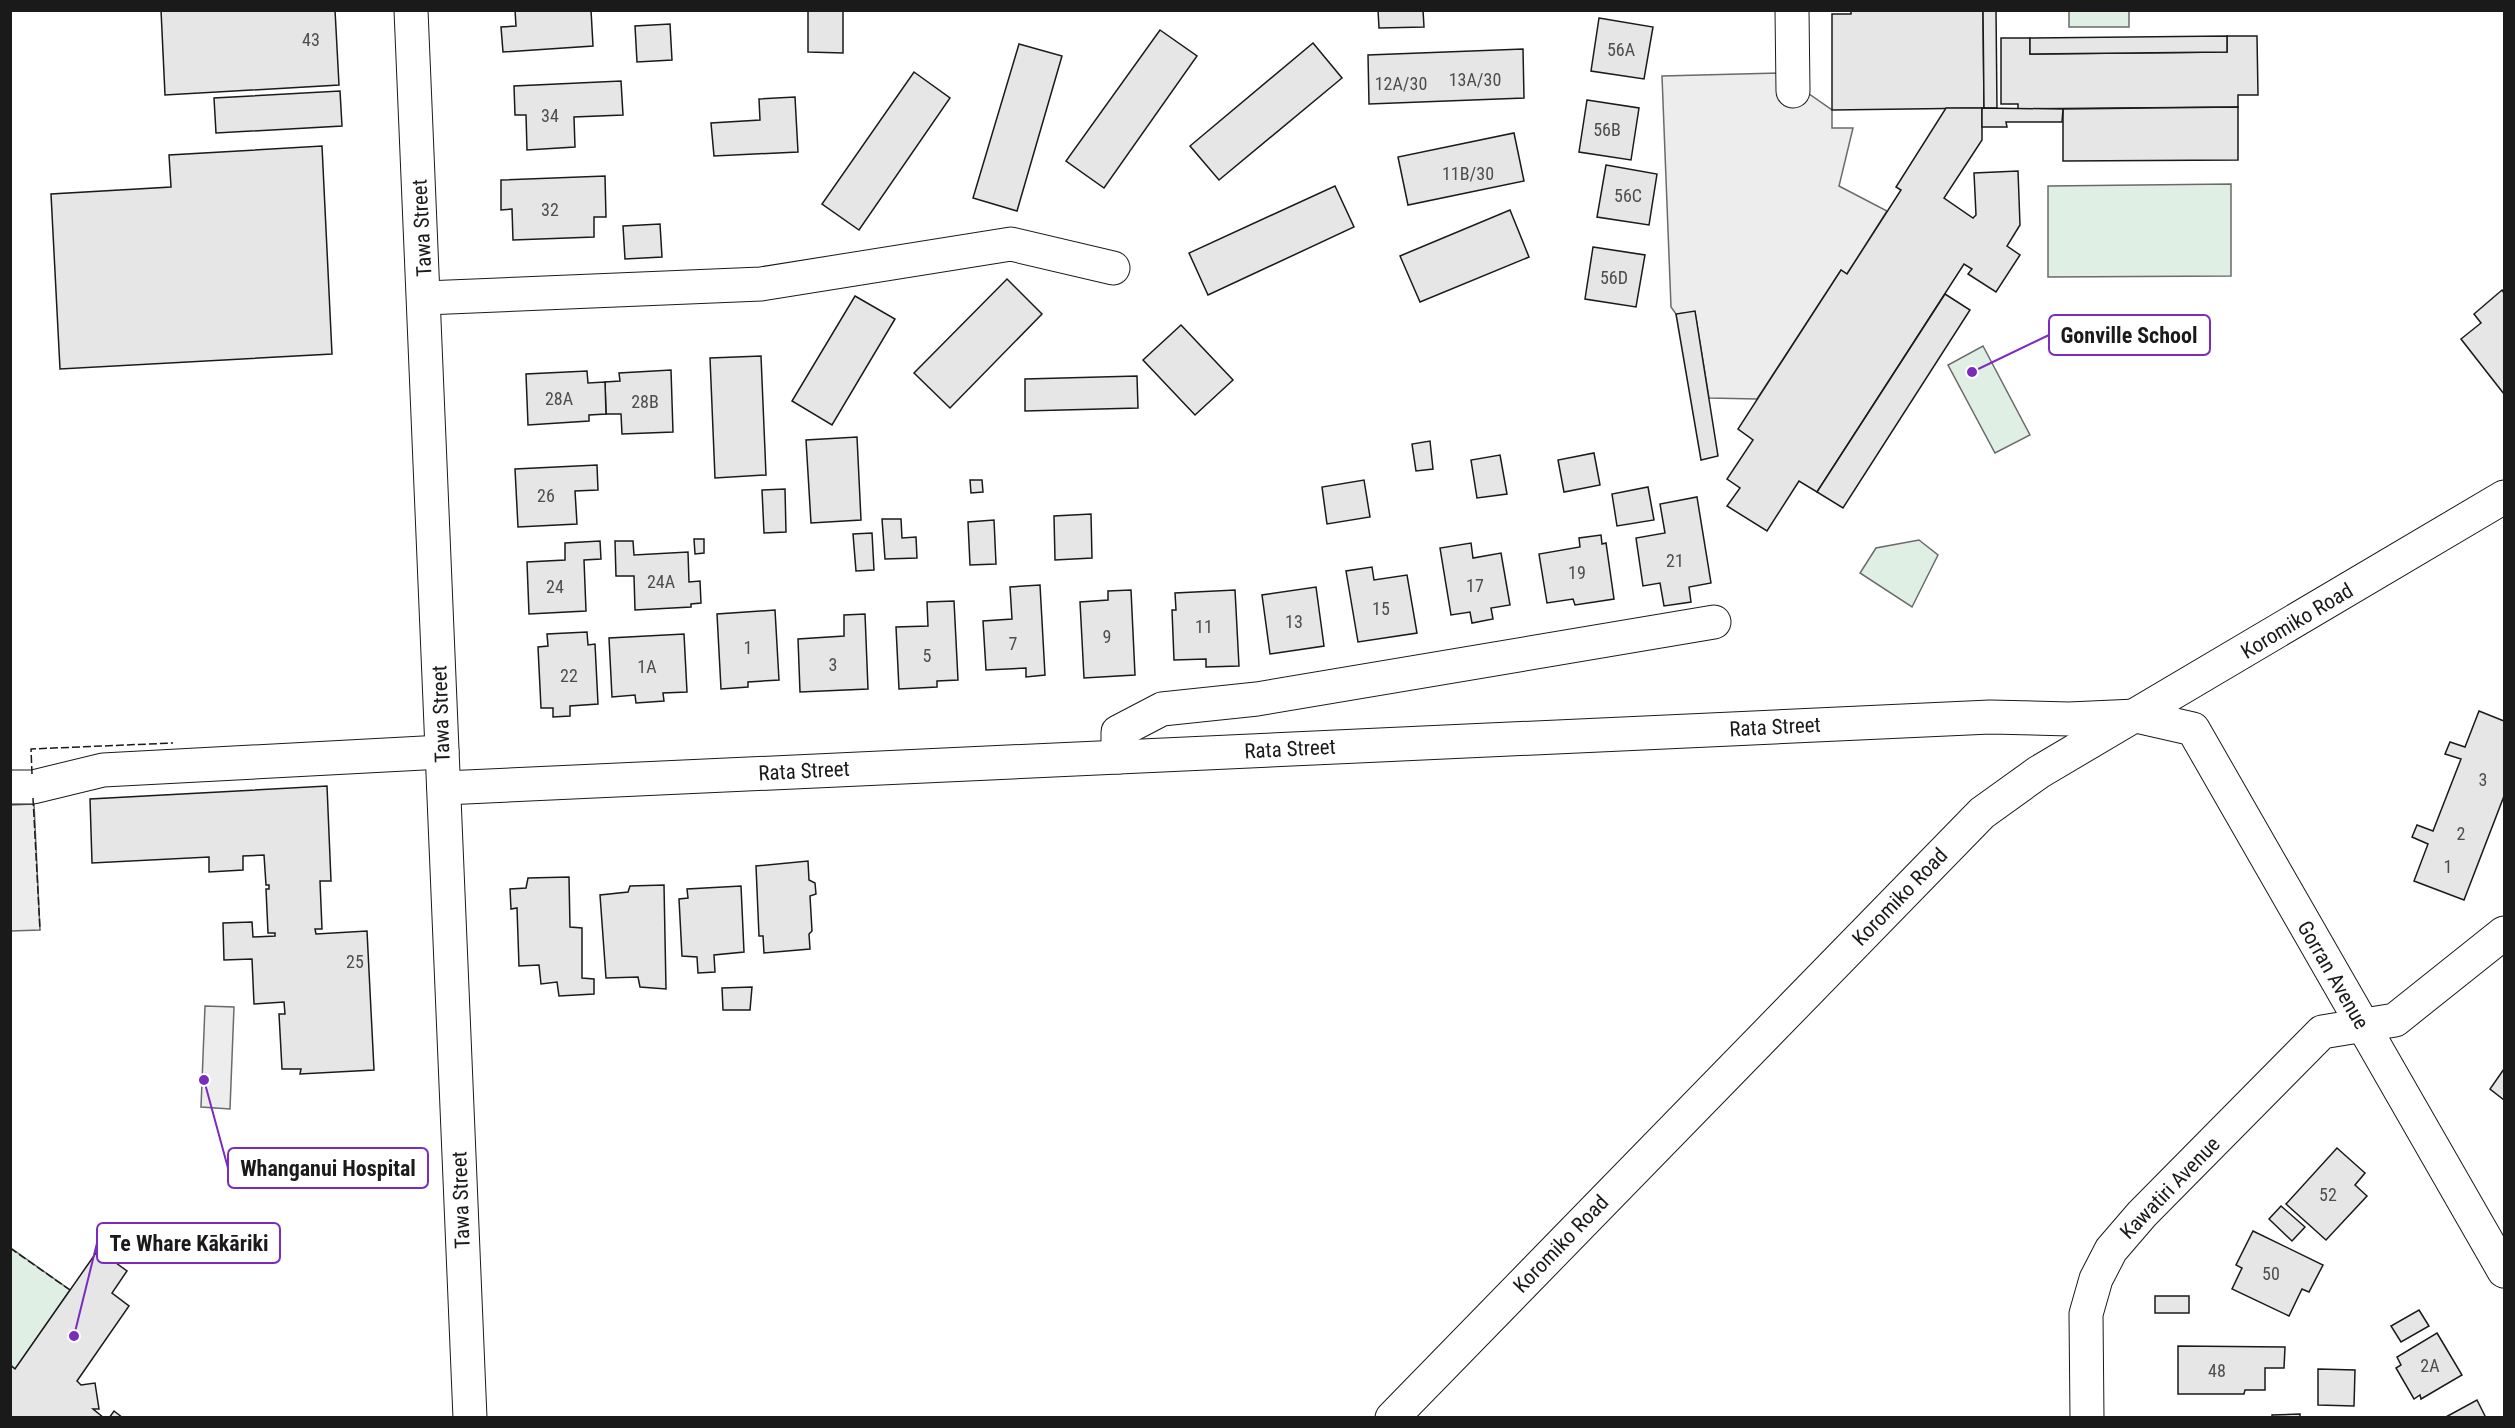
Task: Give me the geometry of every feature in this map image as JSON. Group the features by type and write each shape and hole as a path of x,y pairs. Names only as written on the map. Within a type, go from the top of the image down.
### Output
{"street":[{"name":"Tawa Street","path":"411,10 425,298 470,1418"},
{"path":"1792,10 1793,91"},
{"path":"425,298 761,284 1011,244 1113,268"},
{"name":"Koromiko Road","path":"1392,1418 1982,813 2039,772 2505,497"},
{"path":"1118,757 1118,732 1162,709 1257,699 1714,622"},
{"name":"Rata Street","path":"444,788 1990,717 2069,720 2136,716"},
{"name":"Gorran Avenue","path":"2136,716 2193,729 2505,1271"},
{"path":"10,787 33,787 103,770 442,752"},
{"name":"Kawatiri Avenue","path":"2086,1418 2086,1314 2096,1279 2111,1250 2142,1214 2322,1032 2395,1020 2505,933"}],"green space":[{"path":"2069,11 2129,11 2129,27 2069,27"},
{"path":"2231,184 2231,276 2048,277 2048,186"},
{"path":"1983,346 2030,435 1995,453 1948,365"},
{"path":"1919,540 1938,555 1912,607 1860,573 1876,548"},
{"path":"11,1248 70,1290 15,1369 11,1365"}],"shaded area":[{"path":"1779,73 1832,110 1832,128 1853,128 1839,186 1887,211 1847,274 1841,270 1757,399 1709,398 1695,312 1676,314 1671,307 1662,76"},
{"path":"34,804 40,930 11,931 11,805"},
{"path":"205,1006 234,1007 230,1109 201,1107"}],"building":[{"path":"161,10 335,10 339,85 165,95"},
{"path":"515,10 591,10 593,46 503,52 501,27 516,26"},
{"path":"808,10 843,10 843,53 808,52"},
{"path":"1378,10 1423,10 1424,27 1379,28"},
{"path":"1851,10 1983,10 1984,108 1832,110 1832,14 1851,14"},
{"path":"1983,10 1996,10 1997,108 1984,108"},
{"path":"1599,18 1653,27 1644,79 1591,71"},
{"path":"670,24 672,60 637,62 635,26"},
{"path":"1160,30 1197,56 1104,188 1066,161"},
{"path":"2227,36 2257,36 2258,95 2238,95 2238,107 2018,109 2018,104 2001,104 2001,38 2030,38 2030,54 2227,52"},
{"path":"2227,36 2227,52 2030,54 2030,38"},
{"path":"1313,43 1342,78 1219,180 1190,146"},
{"path":"1019,44 1062,56 1017,211 973,198"},
{"path":"1523,49 1524,98 1369,104 1368,55"},
{"path":"914,72 950,98 859,230 822,204"},
{"path":"621,81 623,115 574,117 575,147 527,150 526,115 515,115 514,86"},
{"path":"340,91 342,126 216,133 214,98"},
{"path":"795,97 798,152 714,156 711,123 760,120 759,99"},
{"path":"1587,100 1639,108 1631,160 1579,152"},
{"path":"2238,107 2238,160 2063,161 2063,109"},
{"path":"1946,108 1982,108 1982,140 1944,198 1973,218 1976,215 1974,173 2018,171 2020,225 2007,246 2020,255 1996,292 1968,274 1972,269 1964,264 1817,492 1799,481 1767,531 1727,506 1740,488 1727,479 1753,440 1738,429 1841,270 1847,274 1901,190 1896,187"},
{"path":"1982,108 2063,109 2062,122 2006,122 2007,127 1982,127"},
{"path":"1514,133 1524,181 1408,205 1398,157"},
{"path":"322,146 332,354 60,369 51,194 171,187 169,155"},
{"path":"1606,165 1657,174 1649,225 1597,217"},
{"path":"605,176 606,217 594,217 594,237 513,240 512,209 501,210 501,180"},
{"path":"1335,186 1354,227 1208,295 1189,253"},
{"path":"1510,210 1529,257 1420,302 1400,256"},
{"path":"660,224 662,257 625,259 623,226"},
{"path":"1593,247 1645,255 1636,307 1585,299"},
{"path":"1007,279 1042,314 950,408 914,373"},
{"path":"2502,290 2504,293 2504,394 2461,339 2481,323 2474,314"},
{"path":"1945,294 1970,310 1843,508 1817,492"},
{"path":"855,296 895,319 832,425 792,401"},
{"path":"1695,311 1718,456 1701,460 1676,314"},
{"path":"1181,325 1233,380 1195,415 1143,360"},
{"path":"761,356 766,475 715,478 710,358"},
{"path":"671,370 673,432 622,434 621,414 606,414 605,382 620,381 619,373"},
{"path":"587,371 588,383 605,382 606,414 589,415 589,421 528,425 526,374"},
{"path":"1137,376 1138,408 1025,411 1025,379"},
{"path":"857,437 861,520 811,523 806,440"},
{"path":"1430,441 1433,469 1416,471 1412,444"},
{"path":"1594,453 1600,485 1564,492 1558,460"},
{"path":"1500,455 1507,494 1477,498 1471,460"},
{"path":"597,465 598,490 575,491 577,524 518,527 515,469"},
{"path":"970,480 982,480 983,492 971,493"},
{"path":"1364,480 1370,517 1327,524 1322,487"},
{"path":"1648,487 1654,520 1617,526 1612,494"},
{"path":"785,489 786,532 764,533 762,490"},
{"path":"1697,497 1711,583 1689,587 1691,602 1664,606 1660,583 1643,586 1636,538 1665,533 1660,504"},
{"path":"1091,514 1092,558 1055,560 1054,516"},
{"path":"882,519 901,519 902,538 916,537 917,558 885,559"},
{"path":"994,520 996,564 970,565 968,522"},
{"path":"872,533 874,570 856,571 853,534"},
{"path":"1601,535 1602,544 1606,543 1614,599 1575,605 1573,599 1547,603 1539,554 1580,547 1579,538"},
{"path":"694,539 704,539 704,553 695,554"},
{"path":"600,541 601,559 584,560 586,611 529,614 527,562 565,560 565,543"},
{"path":"615,541 633,541 634,555 688,552 689,582 700,581 701,603 691,604 691,607 635,610 634,576 616,576"},
{"path":"1471,543 1473,558 1501,553 1510,605 1491,608 1493,619 1472,623 1470,612 1451,615 1440,548"},
{"path":"1372,567 1374,580 1407,575 1417,633 1358,642 1346,571"},
{"path":"1040,585 1045,675 1026,677 1026,668 986,670 983,621 1012,619 1010,587"},
{"path":"1316,587 1324,646 1270,654 1262,595"},
{"path":"1131,590 1135,675 1084,678 1080,602 1108,600 1108,591"},
{"path":"1235,590 1239,666 1206,667 1206,659 1174,660 1172,610 1176,610 1175,593"},
{"path":"954,601 958,680 937,681 937,687 899,689 896,627 928,626 927,602"},
{"path":"775,610 779,680 748,682 748,687 721,689 717,614"},
{"path":"865,614 868,689 800,692 798,639 844,636 844,615"},
{"path":"587,632 588,645 595,644 598,704 570,706 570,716 553,717 553,708 541,708 538,647 548,646 547,634"},
{"path":"684,634 687,692 663,693 664,701 636,703 635,695 612,697 609,638"},
{"path":"2479,711 2504,721 2504,796 2464,900 2414,881 2428,844 2412,837 2417,825 2433,831 2461,759 2445,754 2450,742 2465,747"},
{"path":"327,786 331,881 320,881 322,929 315,929 316,934 367,931 374,1070 300,1074 301,1069 282,1069 279,1014 285,1014 284,1002 254,1004 252,959 224,960 223,923 252,922 253,937 275,936 275,933 268,933 266,889 269,889 269,885 266,885 264,855 243,856 243,870 209,872 209,857 92,863 90,799"},
{"path":"808,861 809,880 815,883 816,894 810,896 812,931 809,934 810,949 764,953 763,936 759,936 756,866"},
{"path":"569,877 570,927 582,928 582,978 594,979 594,994 559,996 557,982 541,984 539,965 519,966 517,908 511,909 510,889 526,888 528,878"},
{"path":"664,885 666,989 640,987 638,977 606,978 600,895 628,892 630,886"},
{"path":"741,886 744,952 714,955 715,972 698,973 697,957 682,956 679,899 688,898 687,889"},
{"path":"752,987 750,1010 723,1010 722,988"},
{"path":"2504,1069 2504,1100 2490,1089"},
{"path":"2337,1148 2365,1173 2355,1185 2367,1196 2326,1240 2286,1204"},
{"path":"2281,1206 2305,1227 2292,1241 2269,1219"},
{"path":"2253,1231 2323,1265 2309,1292 2302,1289 2289,1316 2232,1289 2242,1268 2236,1265"},
{"path":"98,1250 127,1271 112,1293 129,1306 77,1381 81,1385 95,1383 99,1409 93,1409 104,1418 10,1418 10,1365 15,1369"},
{"path":"2155,1296 2189,1296 2189,1313 2155,1313"},
{"path":"2419,1310 2429,1326 2401,1342 2391,1326"},
{"path":"2437,1333 2462,1375 2421,1399 2420,1395 2414,1399 2396,1368 2401,1365 2397,1357"},
{"path":"2178,1346 2285,1347 2284,1368 2265,1368 2265,1390 2245,1390 2244,1394 2178,1394"},
{"path":"2318,1369 2355,1370 2354,1406 2318,1405"},
{"path":"2477,1400 2486,1418 2444,1418"},
{"path":"114,1411 123,1418 109,1418"},
{"path":"2300,1414 2300,1418 2272,1418 2272,1415"}],"fence":[{"path":"32,774 31,749 173,743"},
{"path":"33,798 40,930"},
{"path":"10,1248 70,1290"}],"place":[{"name":"Gonville School","path":"1972,372"},
{"name":"Whanganui Hospital","path":"204,1080"},
{"name":"Te Whare Kākāriki","path":"74,1336"}]}
